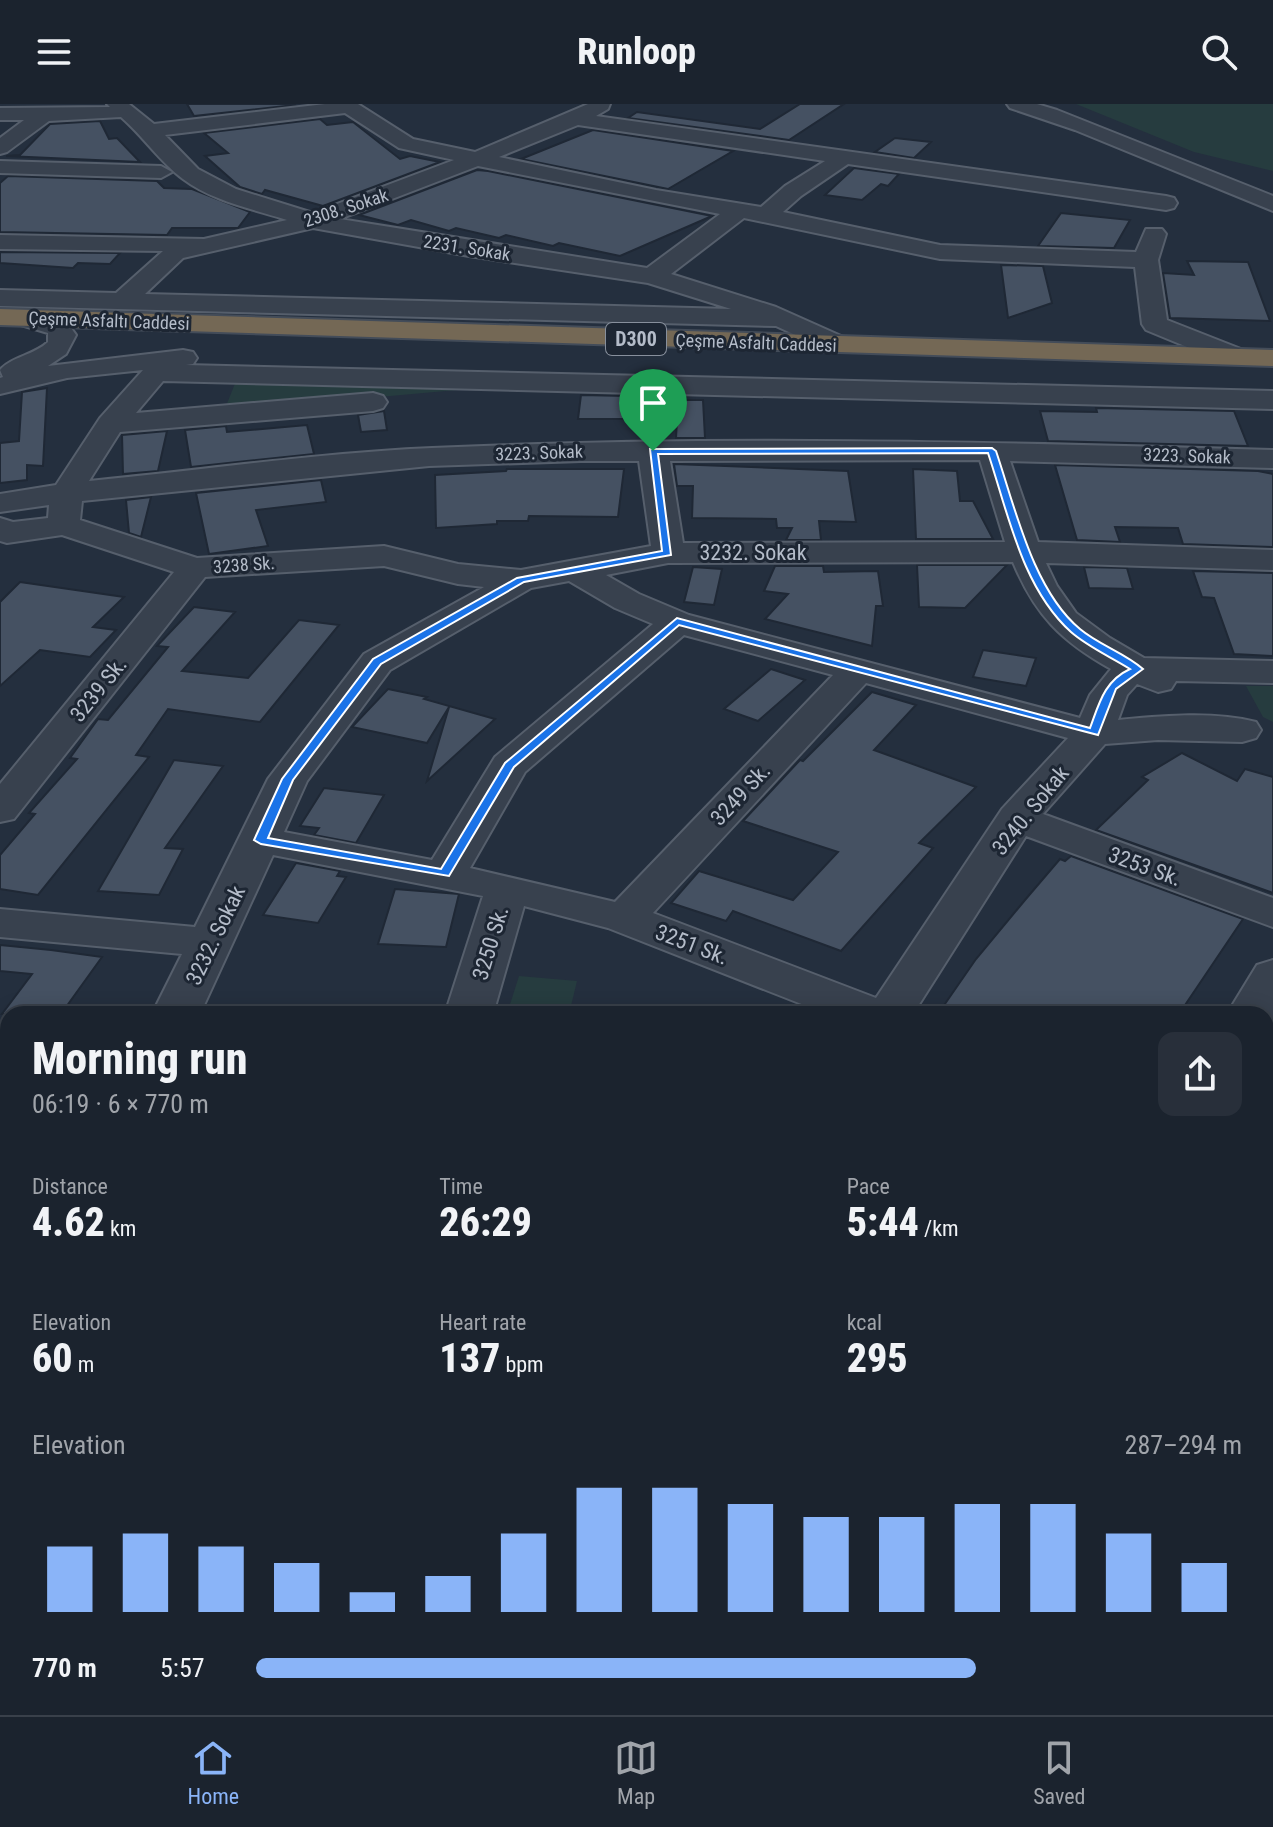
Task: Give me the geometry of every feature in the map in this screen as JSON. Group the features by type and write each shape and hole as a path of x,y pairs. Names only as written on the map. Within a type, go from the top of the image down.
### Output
{"highway":[{"name":"Çeşme Asfaltı Caddesi","path":"10,315 841,346 1273,358"},
{"name":"Çeşme Asfaltı Caddesi","path":"10,315 62,343 535,352 1273,373"}],"street":[{"name":"2308. Sokak","path":"124,300 175,253 313,221 576,119 603,104"},
{"path":"1017,104 1059,116 1181,169 1273,204"},
{"path":"150,131 349,107 406,144 940,252 1146,260"},
{"path":"0,114 44,115 118,109 161,164 159,175"},
{"name":"2231. Sokak","path":"118,109 150,131 190,174 228,194 313,221 469,249 652,276 780,318 841,346"},
{"path":"0,148 44,115"},
{"path":"576,119 1166,203"},
{"path":"747,162 770,146"},
{"path":"766,215 793,191 845,157"},
{"path":"1181,169 1170,187 1146,260 1155,324 1236,357"},
{"path":"0,170 159,175 169,184 205,194 228,194"},
{"path":"687,202 711,186"},
{"path":"652,276 739,211"},
{"path":"0,242 206,244"},
{"path":"10,315 124,300 780,318"},
{"path":"0,376 47,356 62,343 63,335 57,327 10,315"},
{"path":"0,386 98,366 248,353 535,352"},
{"path":"0,560 15,530 65,509 110,424 156,373 563,411"},
{"path":"110,424 563,411 1273,400"},
{"name":"3223. Sokak","path":"0,503 65,509 429,457 563,411 653,451 992,451 1273,459"},
{"path":"653,451 668,553"},
{"path":"992,451 1025,552 1062,618 1095,644 1257,738"},
{"name":"3238 Sk.","path":"65,509 195,568 384,556 458,574 521,580"},
{"name":"3232. Sokak","path":"180,1006 288,779 377,662 521,580 668,553 1025,552 1273,560"},
{"name":"3239 Sk.","path":"0,810 195,568"},
{"path":"575,571 627,601 677,622 1094,733 1158,728 1257,738"},
{"path":"445,874 509,765 677,622"},
{"path":"1094,733 1111,688 1123,676 1138,669 1273,672"},
{"name":"3249 Sk.","path":"624,918 857,671"},
{"name":"3240. Sokak","path":"894,1006 1017,818 1094,733"},
{"name":"3253 Sk.","path":"1017,818 1273,913"},
{"name":"3250 Sk.","path":"261,840 507,888 471,1006"},
{"name":"3251 Sk.","path":"507,888 624,918 851,1006"},
{"path":"0,923 210,943"},
{"path":"1256,1006 1273,975"}],"green space":[{"path":"1076,104 1273,104 1273,171 1194,152"},
{"path":"236,381 479,388 224,411"},
{"path":"1246,686 1273,686 1273,722 1263,717"},
{"path":"519,976 577,981 571,1006 510,1006"}],"building":[{"path":"187,104 294,104 295,105 194,116"},
{"path":"800,104 844,104 789,140 628,118 637,112 760,129"},
{"path":"320,119 327,125 353,122 400,159 410,156 440,162 323,206 265,190 262,194 240,187 205,156 228,153 204,133"},
{"path":"100,121 109,139 117,138 140,162 6,156 20,155 50,124"},
{"path":"593,130 733,151 668,189 521,159"},
{"path":"895,138 931,142 914,158 875,152"},
{"path":"854,168 899,174 888,186 881,184 862,200 825,195"},
{"path":"477,170 712,216 620,256 506,235 499,238 456,228 449,231 411,220 398,225 359,215"},
{"path":"8,176 157,181 164,188 192,189 250,212 238,228 172,228 167,235 0,232 0,183"},
{"path":"1061,213 1130,220 1114,248 1038,246"},
{"path":"0,252 120,253 110,264 78,263 73,268 0,263"},
{"path":"1187,261 1248,262 1270,321 1170,318 1163,273 1194,275"},
{"path":"1001,265 1043,266 1052,303 1008,318"},
{"path":"47,388 43,466 27,465 27,480 0,483 0,443 19,441 22,392"},
{"path":"581,395 627,396 626,419 578,419"},
{"path":"678,400 703,400 705,438 676,438"},
{"path":"1096,408 1234,411 1248,446 1048,441 1040,411 1097,412"},
{"path":"384,411 387,430 361,432 358,415"},
{"path":"307,425 314,454 191,467 185,430 226,426 227,432"},
{"path":"167,431 158,471 123,474 122,435"},
{"path":"674,464 848,471 856,522 819,521 821,540 786,540 792,528 777,528 776,519 692,518 693,486 677,486"},
{"path":"1055,465 1273,474 1273,547 1183,544 1178,528 1115,527 1120,542 1077,540"},
{"path":"507,469 624,469 618,517 529,516 528,521 436,528 435,475"},
{"path":"913,469 957,471 960,501 973,501 993,539 916,539"},
{"path":"321,480 326,502 256,510 268,546 209,554 196,493"},
{"path":"151,497 141,537 129,533 126,500"},
{"path":"917,565 1007,565 965,608 919,607"},
{"path":"775,566 823,566 824,572 878,571 883,606 876,606 872,646 765,619 788,594 764,591"},
{"path":"693,567 722,569 714,605 684,602"},
{"path":"1084,567 1127,568 1133,589 1089,588"},
{"path":"1193,571 1273,573 1273,656 1234,654 1214,598 1202,597"},
{"path":"20,582 124,597 93,627 116,630 90,657 40,650 0,686 0,602"},
{"path":"194,607 235,612 182,671 248,678 299,620 339,625 260,722 168,709 136,755 149,757 38,895 0,889 0,855 35,814 29,813 77,759 70,758 98,719 108,720 168,647 157,646"},
{"path":"983,650 1036,658 1026,686 973,677"},
{"path":"771,669 805,680 758,721 724,709"},
{"path":"388,689 427,697 424,699 495,719 427,781 449,707 427,743 352,727"},
{"path":"872,692 916,705 874,750 976,787 919,843 933,848 841,951 733,911 726,921 671,903 699,871 793,900 838,852 743,821 800,760 803,761"},
{"path":"1182,753 1237,781 1245,769 1273,777 1273,893 1096,830 1148,780 1142,777"},
{"path":"174,760 223,766 165,848 183,849 159,895 98,891"},
{"path":"324,788 384,795 356,843 314,835 319,828 300,826"},
{"path":"1071,856 1243,919 1184,1006 944,1006 976,959 1025,900 1060,859 1065,861"},
{"path":"296,863 340,871 337,876 346,877 318,923 263,915"},
{"path":"395,889 459,894 446,947 378,944"},
{"path":"0,945 102,957 67,1006 8,1006 32,974 0,971"}],"route":[{"path":"653,451 992,451 1025,552 1053,607 1077,632 1138,669 1123,676 1111,688 1094,733 677,622 509,765 445,874 261,840 288,779 377,662 521,580 668,553 653,451"}]}
